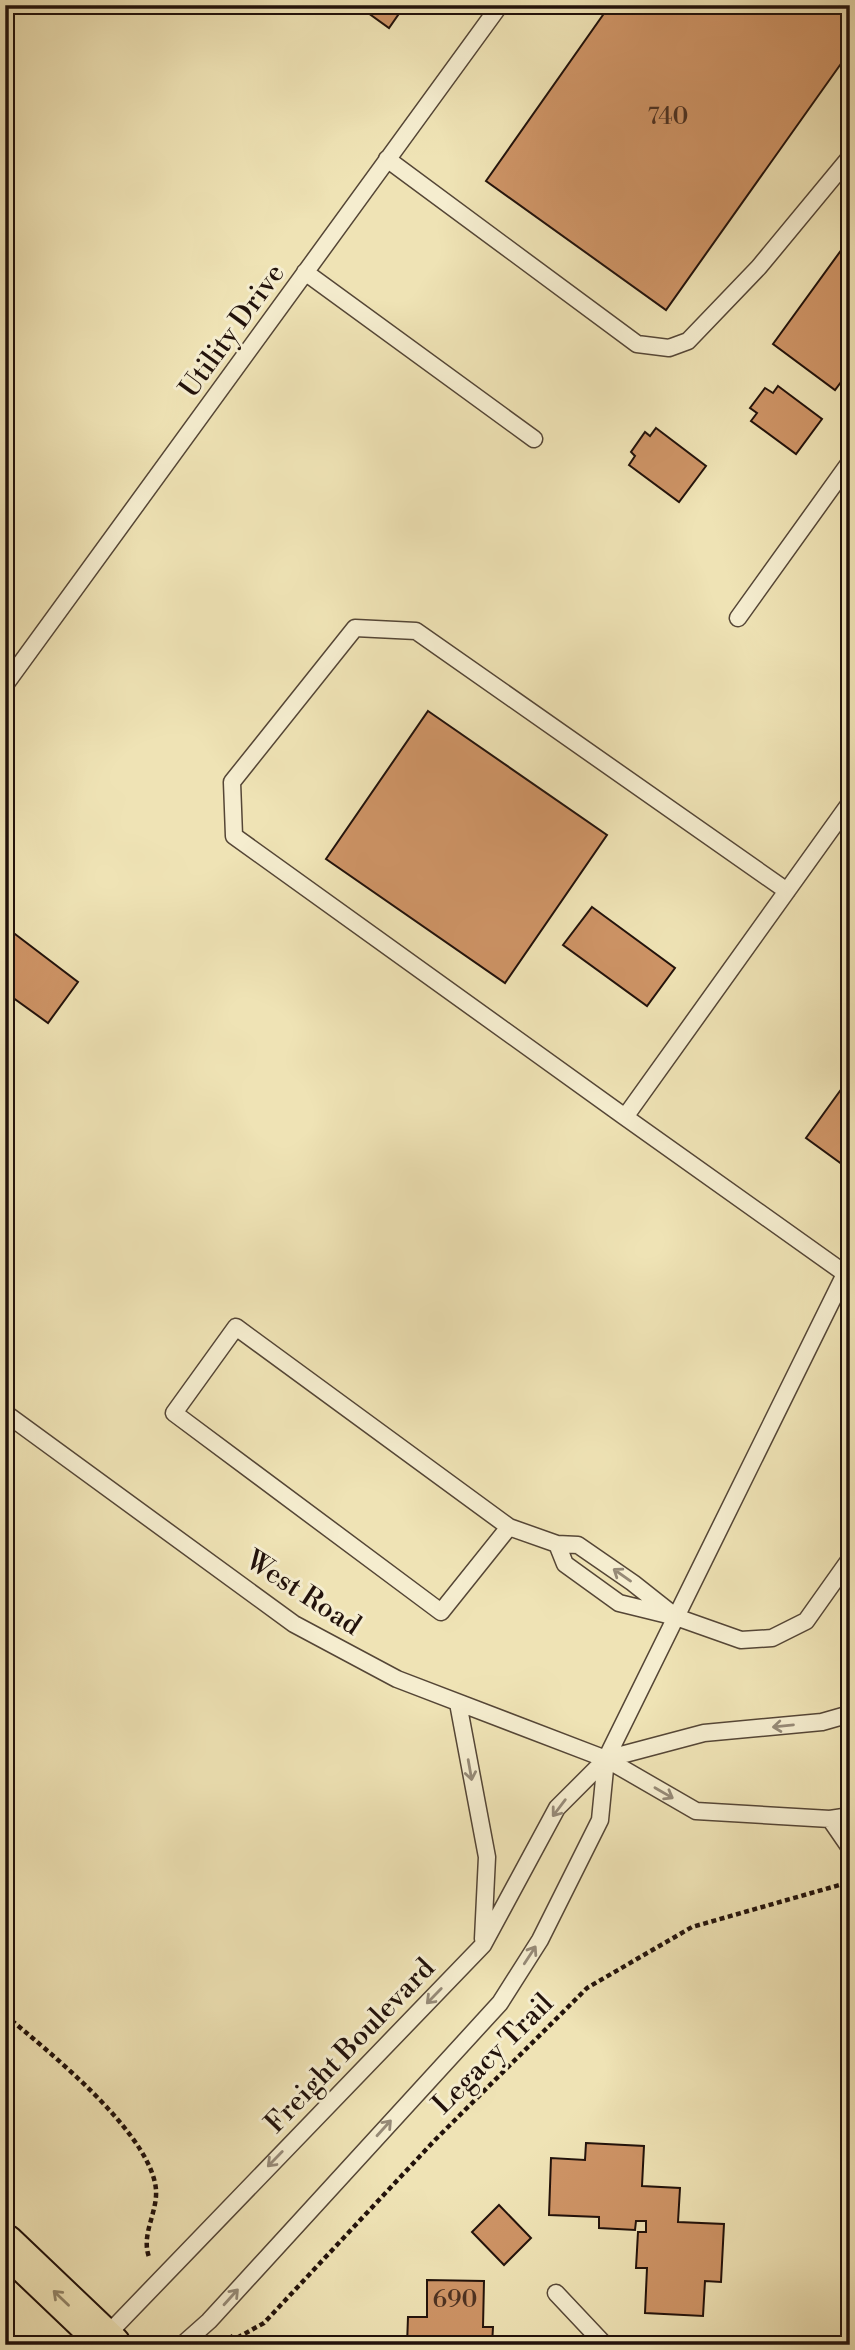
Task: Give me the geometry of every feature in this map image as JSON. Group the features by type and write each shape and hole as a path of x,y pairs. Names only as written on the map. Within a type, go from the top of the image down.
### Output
{"main road":[{"path":"5,2244 104,2342"}],"lane":[{"name":"Utility Drive","path":"5,685 500,5"},
{"path":"387,159 637,344 668,348 688,341 759,267 850,157"},
{"path":"305,272 534,439"},
{"path":"737,618 850,462"},
{"path":"182,2345 209,2321 499,2003 540,1940 600,1820 606,1759 847,1276 233,836 232,782 355,628 416,631 787,891"},
{"path":"625,1116 850,803"},
{"path":"509,1527 441,1612 174,1413 236,1327 509,1527 557,1544 578,1545 676,1617"},
{"name":"West Road","path":"5,1413 294,1624 397,1679 606,1759"},
{"path":"557,1544 565,1564 619,1603 676,1617 741,1640 772,1638 806,1621 850,1559"},
{"path":"458,1703 487,1857 483,1945"},
{"path":"606,1759 704,1733 822,1722 850,1714"},
{"path":"606,1759 696,1811 830,1819 850,1816"},
{"name":"Freight Boulevard","path":"104,2342 483,1945 557,1808 606,1759"},
{"path":"830,1819 850,1848"},
{"path":"556,2293 605,2345"}],"path":[{"name":"Legacy Trail","path":"224,2332 235,2339 264,2323 435,2140 586,1988 692,1927 850,1882"},
{"path":"5,2015 62,2063 119,2121 148,2163 155,2183 156,2203 145,2246 151,2262"}],"building":[{"path":"357,5 405,5 389,28"},
{"path":"610,5 850,5 850,51 666,310 486,181"},
{"path":"850,238 850,370 835,390 773,344"},
{"path":"778,386 822,419 796,454 751,421 757,413 750,408 765,388 773,393"},
{"path":"656,428 706,466 679,502 629,465 635,456 631,452 645,432 650,436"},
{"path":"428,711 607,835 505,983 326,859"},
{"path":"592,907 675,968 647,1006 563,945"},
{"path":"11,931 78,982 48,1023 5,992 5,939"},
{"path":"850,1077 850,1170 806,1138"},
{"path":"586,2143 644,2146 642,2186 680,2188 678,2222 724,2224 721,2282 705,2281 703,2316 645,2313 647,2268 636,2268 638,2232 646,2232 646,2221 636,2221 635,2230 599,2228 599,2217 549,2215 551,2158 585,2160"},
{"path":"499,2205 531,2238 504,2265 472,2232"},
{"path":"427,2280 484,2281 483,2327 493,2327 492,2345 407,2345 408,2317 427,2317"}]}
